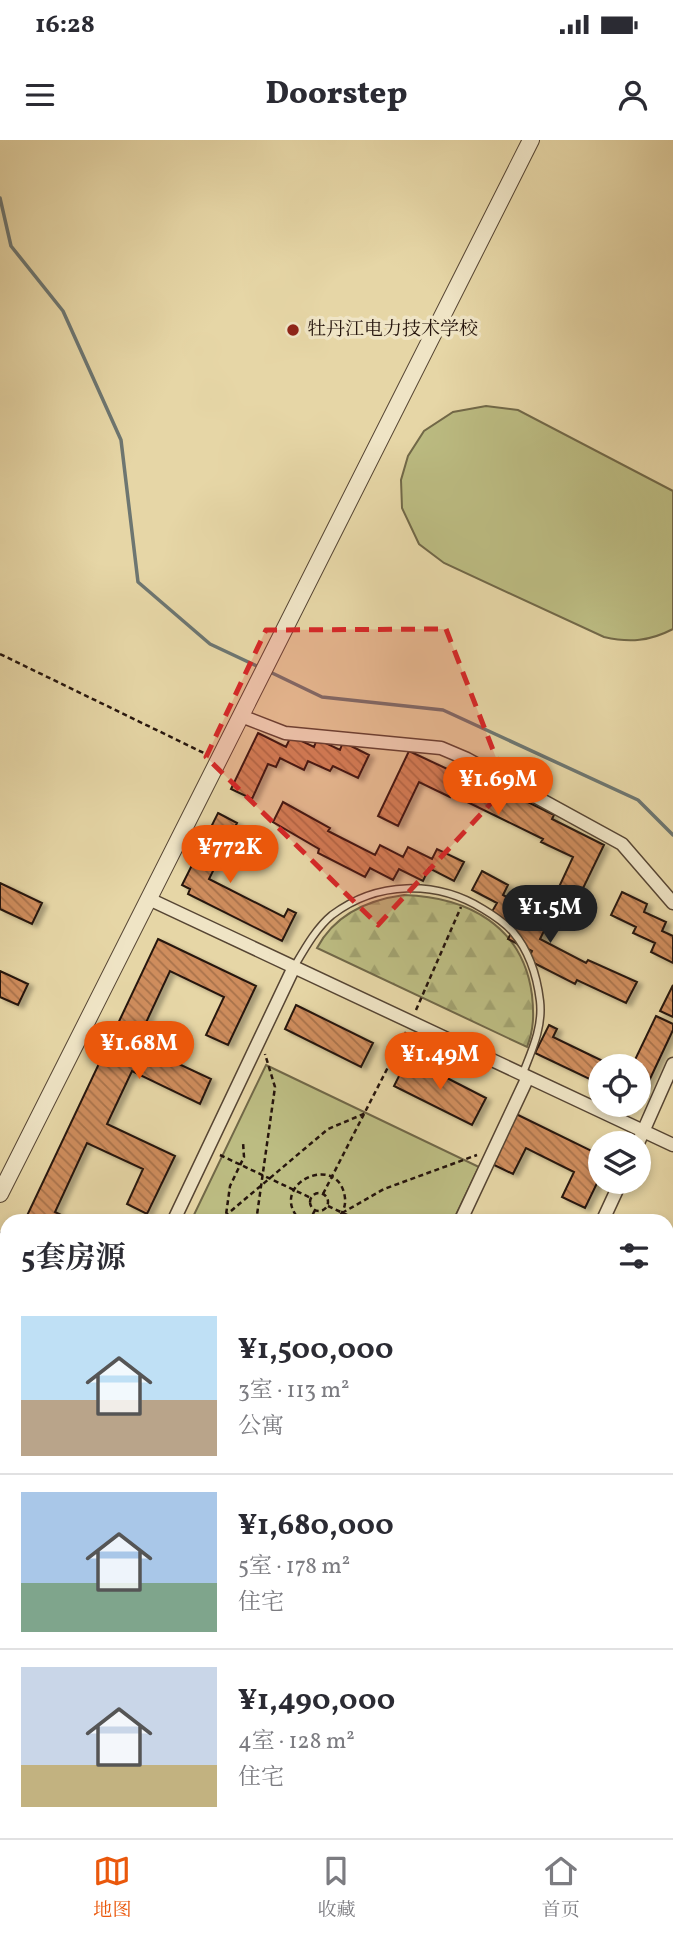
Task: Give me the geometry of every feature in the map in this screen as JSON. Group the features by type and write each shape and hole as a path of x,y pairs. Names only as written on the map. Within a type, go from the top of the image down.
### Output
{"street":[{"path":"0,1194 531,140"},
{"path":"241,716 285,733 441,748 467,759 622,844 673,903"},
{"path":"149,899 525,1076 630,1131"},
{"path":"177,1214 294,967"},
{"path":"644,1131 673,1064"},
{"path":"464,1214 525,1076"},
{"path":"651,1140 673,1145"},
{"path":"606,1214 615,1194"}],"lane":[{"path":"294,967 310,940 331,916 361,898 386,890 415,888 440,890 465,898 512,930 527,952 540,1002 540,1014 535,1045 525,1076"}],"path":[{"path":"0,654 218,761"},
{"path":"323,1194 411,1022 465,898"},
{"path":"257,1214 275,1087 260,1038"},
{"path":"227,1214 328,1129 366,1113"},
{"path":"225,1214 230,1186 244,1157 243,1142"},
{"path":"207,1149 311,1198"},
{"path":"342,1213 384,1189 494,1149"},
{"path":"296,1214 293,1209 294,1191 298,1184 312,1175 320,1174 332,1178 341,1186 345,1202 342,1213"},
{"path":"317,1193 323,1194 328,1200 328,1206 324,1210 315,1210 311,1206 311,1198 317,1193"},
{"path":"328,1206 342,1213"},
{"path":"313,1214 315,1210"}],"highlighted area":[{"path":"446,629 507,786 378,925 206,757 266,630"}],"green space":[{"path":"486,406 518,410 673,491 673,629 640,640 604,637 444,563 419,544 402,508 401,480 408,456 424,431 453,412"},
{"path":"404,895 428,897 470,909 489,920 504,934 527,971 532,995 533,1021 527,1047 317,948 333,926 353,911 377,901"},
{"path":"266,1065 479,1167 456,1214 194,1214"}],"building":[{"path":"258,733 286,747 291,736 314,747 317,739 340,750 343,742 369,755 358,778 333,766 330,771 308,761 304,770 280,758 276,767 268,764 252,799 231,789"},
{"path":"409,751 460,775 463,770 554,815 552,819 604,845 572,911 552,902 573,857 541,842 543,839 451,794 450,797 419,782 398,826 378,816"},
{"path":"283,802 330,828 328,831 375,855 380,845 403,857 408,847 432,859 437,849 464,862 454,881 429,868 423,881 399,869 393,880 370,868 365,877 318,853 319,849 273,822"},
{"path":"218,813 237,823 209,879 284,917 288,909 296,913 282,941 188,894 190,889 182,885"},
{"path":"482,871 508,885 503,895 526,907 521,917 545,929 540,939 586,963 588,960 637,982 626,1003 577,980 575,984 528,960 532,951 508,939 514,927 490,915 497,903 472,890"},
{"path":"0,883 42,903 32,924 0,909"},
{"path":"622,892 647,904 644,912 666,922 662,931 673,936 673,963 651,952 655,943 633,933 636,927 611,915"},
{"path":"158,939 256,986 228,1045 206,1035 224,997 170,971 136,1044 211,1079 200,1104 132,1071 107,1124 175,1156 147,1214 127,1204 143,1169 87,1143 55,1212 59,1214 28,1214"},
{"path":"0,971 28,984 18,1005 0,997"},
{"path":"673,985 673,1017 660,1011"},
{"path":"296,1005 373,1043 361,1067 285,1029"},
{"path":"656,1016 673,1024 673,1030 651,1077 651,1054 638,1054"},
{"path":"549,1025 557,1029 553,1037 588,1054 588,1078 535,1053"},
{"path":"408,1058 486,1098 472,1125 394,1086"},
{"path":"512,1112 588,1149 588,1194 592,1194 585,1208 562,1197 574,1172 526,1148 513,1174 488,1162"}],"waterway":[{"path":"0,198 11,246 63,311 121,440 138,582 210,644 261,668"},
{"path":"268,671 322,697 443,710 638,800 673,835"}],"place":[{"name":"牡丹江电力技术学校","path":"293,330"}]}
